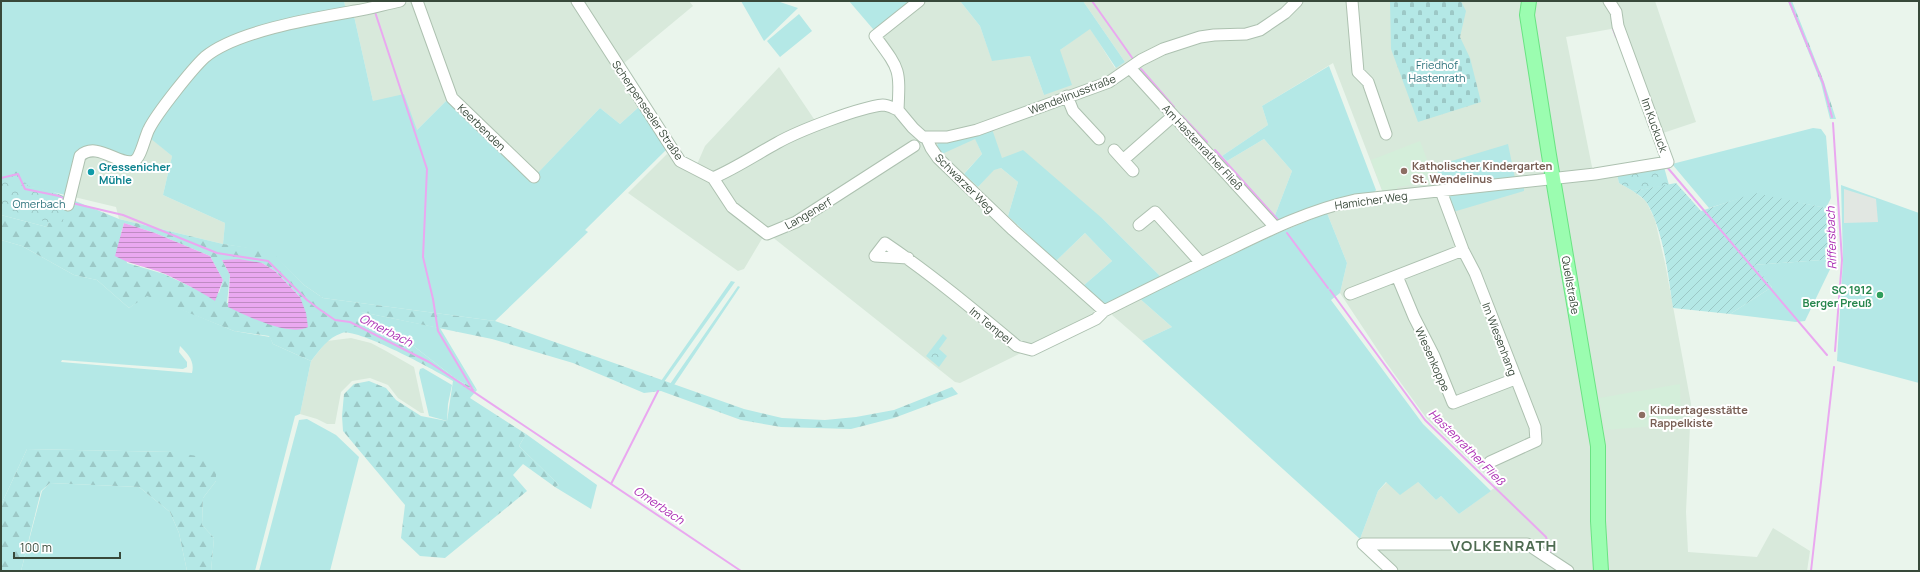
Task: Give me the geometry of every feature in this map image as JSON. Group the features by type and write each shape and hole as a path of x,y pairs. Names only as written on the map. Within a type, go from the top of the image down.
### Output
{"main road":[{"name":"Quellstraße","path":"1529,1 1527,14 1598,446 1598,521 1601,571"}],"street":[{"path":"69,200 80,156 85,152 92,151 107,154 128,162 135,161 139,157 151,125 192,72 205,58 215,51 264,31 400,1"},
{"name":"Keerbenden","path":"417,1 452,98 534,177"},
{"name":"Scherpenseeler Straße","path":"577,1 680,161 713,178"},
{"path":"713,178 742,164 778,142 817,126 874,106 886,105 898,110 900,77 896,65 875,36 919,1"},
{"name":"Wendelinusstraße","path":"926,137 947,137 977,130 1109,82 1141,60 1163,49 1200,37 1246,34 1260,30 1285,13 1297,1"},
{"path":"1352,1 1358,72 1368,82 1386,134"},
{"name":"Im Kuckuck","path":"1553,179 1668,162 1618,26 1616,12 1609,1"},
{"name":"Am Hastenrather Fließ","path":"1130,68 1243,190 1275,227"},
{"path":"1067,96 1073,111 1099,139"},
{"name":"Schwarzer Weg","path":"898,110 917,133 926,137 938,158 1013,230 1104,311"},
{"path":"1123,160 1173,116"},
{"name":"Langenerf","path":"713,178 732,207 767,234 796,222 914,146"},
{"path":"1114,150 1133,171"},
{"name":"Hamicher Weg","path":"1104,311 1275,227 1327,206 1355,200 1553,179"},
{"name":"Im Wiesenhang","path":"1441,191 1463,250 1475,273 1515,379 1535,427 1536,441 1490,462"},
{"path":"1139,225 1158,209 1201,263"},
{"path":"1350,294 1463,250"},
{"name":"Im Tempel","path":"908,258 1017,346 1032,350 1096,319 1104,311"},
{"name":"Wiesenkoppe","path":"1397,276 1414,317 1434,356 1452,403 1515,379"},
{"path":"1392,571 1363,544 1527,544 1568,571"}],"shaded area":[{"path":"344,1 372,1 377,12 404,3 417,1 689,1 693,6 617,69 640,106 620,124 600,108 536,175 449,98 417,130 373,101 354,16 346,10"},
{"path":"922,1 960,1 980,26 992,60 1030,56 1044,95 1060,50 1090,28 1115,68 1125,62 1083,1 1655,1 1696,122 1660,134 1622,30 1611,29 1566,37 1594,177 1617,174 1619,183 1646,201 1655,220 1665,263 1691,404 1686,512 1688,552 1757,557 1773,528 1810,551 1807,571 1396,571 1360,539 1378,491 1387,482 1418,482 1436,500 1441,496 1459,514 1497,486 1427,419 1385,361 1340,293 1347,263 1327,213 1386,201 1333,63 1262,106 1268,125 1222,156 1227,161 1264,139 1292,171 1274,218 1267,222 1266,227 1162,278 1103,219 1002,158 974,136 982,154 958,180 1095,308 1092,316 960,383 955,382 766,232 744,269 738,271 628,193 667,154 690,172 698,162 705,146 779,67 816,122 872,101 891,100 897,92 896,78 874,40"},
{"path":"145,133 172,156 163,195 225,223 223,244 119,219 116,207 70,196 81,154"},
{"name":"Katholischer Kindergarten St. Wendelinus","path":"1420,141 1436,183 1433,188 1429,188 1429,183 1397,187 1398,191 1383,192 1371,160"},
{"path":"1001,168 1018,182 1008,216 978,187 994,169"},
{"path":"1844,189 1876,199 1878,222 1844,223"},
{"path":"124,223 155,233 210,256 223,280 215,301 165,274 127,262 115,256"},
{"path":"1085,233 1112,261 1083,286 1056,261"},
{"path":"239,259 262,263 275,271 300,297 306,313 308,327 290,329 279,327 257,320 228,307 230,275 222,260"},
{"path":"1139,298 1172,327 1142,341 1112,315 1113,311"},
{"path":"351,338 371,343 414,367 424,413 421,413 398,398 388,385 370,378 352,381 341,392 335,424 327,424 317,419 300,414 311,361 327,341"},
{"name":"Kindertagesstätte Rappelkiste","path":"1680,384 1681,424 1605,430 1599,398"}],"green space":[{"path":"1,1 344,1 346,10 354,16 373,101 404,94 417,130 449,98 532,179 600,108 620,124 640,106 667,149 585,230 588,232 495,321 323,298 304,285 271,252 223,244 225,223 163,195 172,156 145,134 137,164 81,154 70,196 26,186 1,174"},
{"path":"741,1 777,1 798,8 764,41"},
{"path":"849,1 916,1 882,28 873,29"},
{"path":"960,1 1083,1 1125,62 1116,68 1090,29 1060,50 1072,85 1044,95 1030,56 992,61 980,26"},
{"name":"Friedhof Hastenrath","path":"1390,1 1461,1 1466,11 1460,37 1470,58 1481,102 1418,122 1391,49"},
{"path":"1788,1 1792,1 1824,82 1836,119 1830,119 1821,83"},
{"path":"799,14 812,31 780,57 767,41"},
{"path":"1329,66 1376,190 1373,194 1281,220 1275,220 1274,218 1292,171 1264,139 1227,161 1222,156 1268,125 1262,106"},
{"path":"1813,128 1821,129 1826,136 1831,198 1826,208 1755,194 1709,208 1672,164"},
{"path":"992,129 1002,158 1023,150 1103,219 1162,278 1106,304 1100,302 1083,286 1112,261 1085,233 1056,261 1008,216 1018,182 1001,168 994,170 978,187 964,174 982,154 975,139 942,154 937,147 938,142 960,140"},
{"path":"1508,144 1515,178 1444,187 1435,166"},
{"path":"1664,167 1669,185 1633,191 1619,183 1617,174"},
{"name":"Omerbach","path":"8,169 21,177 29,187 44,190 67,198 62,227 1,207 1,173"},
{"path":"19,171 26,186 51,191 119,219 223,244 271,251 304,285 323,298 495,321 744,409 782,418 825,420 856,417 894,410 952,387 958,394 894,418 851,429 781,427 741,420 661,391 644,393 573,363 492,339 361,312 361,319 407,341 456,379 477,390 470,398 526,434 519,446 559,485 555,487 523,464 513,475 527,491 445,558 420,556 401,538 405,505 343,431 342,416 344,394 354,384 369,381 386,388 396,400 421,416 447,421 453,381 380,343 351,333 342,333 332,338 311,361 273,344 269,336 234,331 147,296 129,308 97,280 74,275 22,246 1,240 1,215 47,227 55,207 1,174","holes":["124,223 155,233 210,256 223,280 219,293 202,292 164,274 127,263 121,233","222,260 262,263 275,271 300,297 227,303 230,275"]},
{"path":"1676,183 1701,211 1755,193 1826,208 1828,235 1834,246 1835,259 1754,265 1772,287 1730,314 1673,308 1667,268 1658,227 1647,203 1633,191"},
{"name":"SC 1912 Berger Preuß","path":"1841,185 1919,213 1919,383 1837,361 1843,260"},
{"path":"1,187 55,206 47,227 1,215"},
{"path":"1524,188 1524,191 1453,212 1448,198 1451,195"},
{"path":"1327,213 1347,263 1340,293 1331,300 1423,424 1491,491 1459,514 1441,496 1436,500 1418,482 1400,495 1386,482 1378,491 1360,539 1142,341 1172,327 1139,298 1278,233"},
{"path":"1,240 22,246 74,275 97,280 129,308 147,295 234,331 270,337 273,344 311,361 300,414 295,416 255,571 211,571 214,538 202,525 203,498 216,481 173,452 27,449 1,505","holes":["180,346 192,361 192,373 61,362 62,360 183,369 187,367 187,362 179,352"]},
{"path":"1835,259 1805,321 1796,322 1730,314 1772,287 1753,265"},
{"path":"731,281 735,282 664,382 661,381"},
{"path":"738,286 740,287 674,385 670,384"},
{"path":"361,312 440,328 477,390 456,379 407,341 361,319"},
{"path":"943,334 947,338 939,349 947,356 939,367 926,356"},
{"path":"423,368 452,385 448,404 447,421 429,416 419,373 420,369"},
{"path":"307,419 336,435 359,457 330,571 259,571 299,420"},
{"path":"526,434 597,485 591,509 555,487 559,485 519,446"},
{"path":"27,449 173,452 209,458 216,467 216,481 203,498 202,525 214,538 211,571 187,571 179,533 170,512 139,487 50,483 41,491 21,571 1,571 1,505"},
{"path":"50,483 139,487 170,512 179,533 187,571 21,571 42,491"}],"waterway":[{"name":"Hastenrather Fließ","path":"1092,1 1133,59"},
{"name":"Riffersbach","path":"1789,1 1823,83 1832,117"},
{"path":"375,12 427,169 423,257 433,299 438,331 473,390"},
{"path":"1613,29 1616,37"},
{"name":"Hastenrather Fließ","path":"1141,69 1174,107"},
{"name":"Hastenrather Fließ","path":"1182,116 1207,142"},
{"name":"Riffersbach","path":"1833,123 1842,260 1835,351"},
{"name":"Hastenrather Fließ","path":"1215,150 1279,221"},
{"path":"1667,167 1827,355"},
{"name":"Omerbach","path":"1,178 18,174 25,189 59,196 66,200"},
{"name":"Omerbach","path":"72,203 123,215 217,253 268,261 307,300 335,320 350,322 429,362 741,571"},
{"name":"Hastenrather Fließ","path":"1287,233 1328,288"},
{"name":"Hastenrather Fließ","path":"1330,290 1425,420 1546,537 1551,554"},
{"name":"Riffersbach","path":"1811,571 1834,367"},
{"path":"611,484 658,391"}],"place":[{"name":"Katholischer Kindergarten St. Wendelinus","path":"1404,171"},
{"name":"Gressenicher Mühle","path":"91,172"},
{"name":"SC 1912 Berger Preuß","path":"1880,295"},
{"name":"Kindertagesstätte Rappelkiste","path":"1642,415"}],"district":[{"name":"VOLKENRATH","path":"1504,545"}]}
